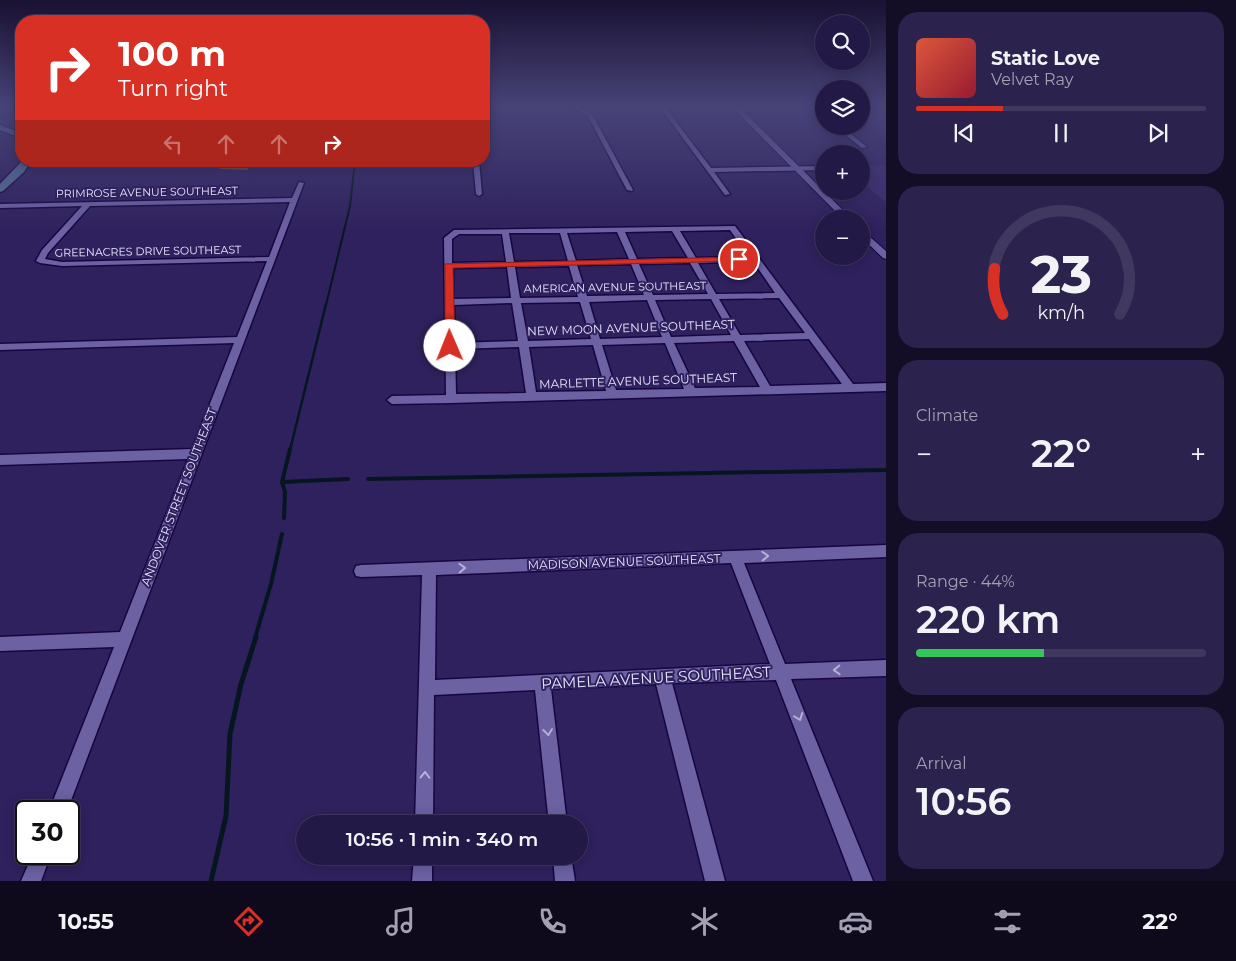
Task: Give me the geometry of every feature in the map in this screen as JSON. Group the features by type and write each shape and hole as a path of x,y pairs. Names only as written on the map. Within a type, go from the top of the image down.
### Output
{"main road":[{"path":"0,189 23,167"}],"street":[{"path":"608,148 630,190"},
{"path":"692,148 727,194"},
{"path":"776,148 839,210"},
{"path":"477,167 479,194"},
{"path":"708,170 815,168"},
{"name":"ANDOVER STREET SOUTHEAST","path":"62,800 301,183"},
{"name":"PRIMROSE AVENUE SOUTHEAST","path":"0,206 294,200"},
{"name":"GREENACRES DRIVE SOUTHEAST","path":"87,204 45,252 40,261 62,264 271,259"},
{"path":"452,399 448,238 457,232 732,228 850,388"},
{"path":"675,229 767,390"},
{"path":"620,230 691,392"},
{"path":"563,231 612,394"},
{"path":"505,232 532,397"},
{"path":"870,241 886,256"},
{"path":"448,266 755,259"},
{"name":"AMERICAN AVENUE SOUTHEAST","path":"449,302 782,295"},
{"name":"NEW MOON AVENUE SOUTHEAST","path":"450,346 812,336"},
{"path":"0,347 239,340"},
{"name":"MARLETTE AVENUE SOUTHEAST","path":"392,400 886,387"},
{"path":"0,460 196,454"},
{"name":"MADISON AVENUE SOUTHEAST","path":"361,571 886,551"},
{"path":"735,558 863,881"},
{"path":"424,815 429,569"},
{"path":"0,644 124,639"},
{"name":"PAMELA AVENUE SOUTHEAST","path":"427,688 662,676 886,668"},
{"path":"662,676 715,881"},
{"path":"542,683 557,815"},
{"path":"31,881 38,865"},
{"path":"422,881 423,865"},
{"path":"563,865 565,881"}],"shaded area":[{"path":"870,165 886,165 886,202 870,189"},
{"path":"217,167 249,167 247,170 220,169"}],"waterway":[{"path":"326,305 350,206 354,167"},
{"path":"290,450 326,304"},
{"path":"282,482 290,449"},
{"path":"368,479 886,470"},
{"path":"282,482 348,479"},
{"path":"282,482 285,492 284,518"},
{"path":"255,638 271,584 282,534"},
{"path":"211,881 226,816 230,734 241,684 256,637"}],"route":[{"path":"450,346 448,266 739,259"}]}
